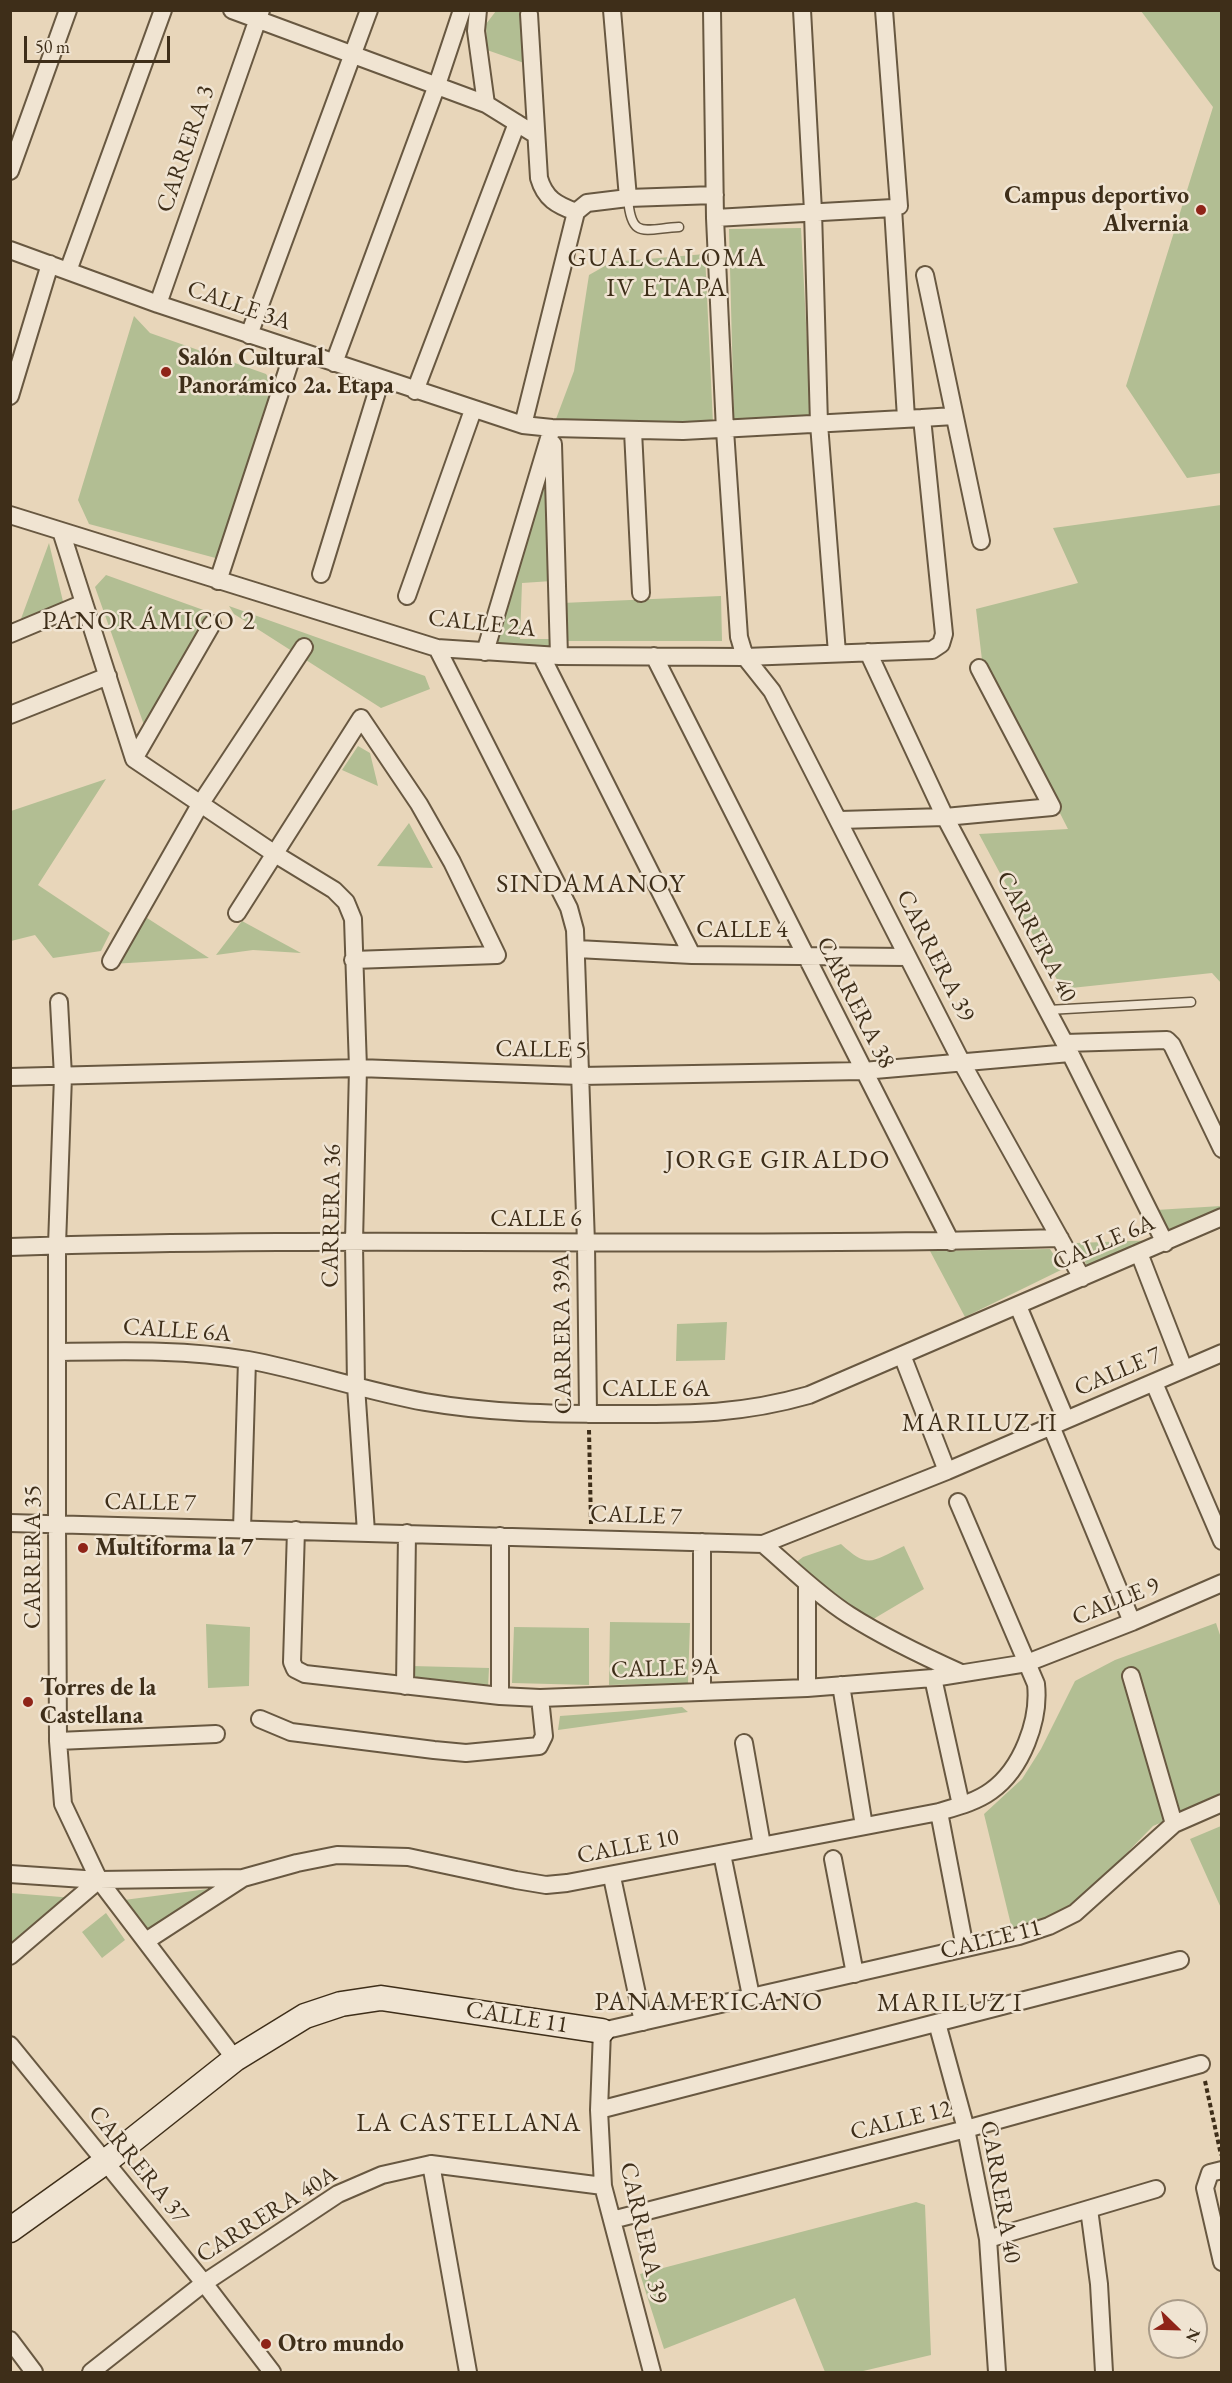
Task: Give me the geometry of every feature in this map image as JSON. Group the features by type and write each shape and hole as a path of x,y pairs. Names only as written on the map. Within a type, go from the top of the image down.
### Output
{"street":[{"path":"10,171 68,10"},
{"path":"68,271 163,10"},
{"path":"232,10 259,15 353,54 486,104 536,135"},
{"path":"249,334 369,10"},
{"path":"334,363 437,85 462,10"},
{"path":"478,10 476,31 486,104"},
{"path":"612,10 628,198"},
{"path":"712,10 715,218 725,430 736,619 745,657"},
{"path":"802,10 813,211 819,424 837,653"},
{"path":"715,218 893,208 900,202 884,10"},
{"path":"529,14 536,135 542,187 555,204 576,212"},
{"name":"CARRERA 3","path":"158,304 259,15"},
{"path":"415,391 517,123"},
{"path":"523,425 576,212 587,203 628,198 715,195"},
{"path":"893,208 914,418"},
{"name":"CALLE 3A","path":"10,250 158,304 523,425 633,431 725,430 954,416"},
{"path":"10,396 50,264"},
{"path":"925,275 981,541"},
{"path":"218,581 294,350"},
{"path":"321,574 381,379"},
{"path":"407,596 473,410"},
{"name":"CALLE 2A","path":"10,515 437,648 559,656 745,657 932,650 941,644 944,633 914,418"},
{"path":"485,652 552,428"},
{"path":"552,428 559,656"},
{"path":"633,431 641,593"},
{"path":"61,531 134,759 275,854"},
{"path":"10,634 84,603"},
{"path":"134,759 212,624"},
{"path":"111,961 201,803 304,647"},
{"name":"CARRERA 39A","path":"437,648 568,908 577,950 586,1243 588,1414"},
{"name":"CARRERA 40","path":"868,652 945,817 1067,1048 1165,1243"},
{"path":"541,655 692,955"},
{"name":"CARRERA 38","path":"654,656 951,1242"},
{"name":"CARRERA 39","path":"745,657 772,691 840,820 962,1063 1082,1278"},
{"path":"840,820 945,817 1052,807 979,668"},
{"path":"10,715 108,676"},
{"path":"237,913 361,718 419,804 452,862 497,956 353,960"},
{"name":"CARRERA 36","path":"275,854 334,890 346,902 353,919 358,1068 354,1242 356,1386 366,1532"},
{"name":"CALLE 4","path":"577,950 692,955 804,954 907,957"},
{"name":"CARRERA 35","path":"59,1002 63,1076 57,1245 58,1741 63,1804 99,1880 235,2059"},
{"name":"CALLE 5","path":"10,1077 358,1068 580,1076 863,1071 962,1063 1160,1038 1172,1045 1221,1149"},
{"name":"CALLE 6A","path":"57,1352 154,1350 247,1360 423,1401 477,1410 588,1414 717,1413 769,1406 809,1395 1221,1217"},
{"name":"CALLE 6","path":"10,1247 354,1242 951,1242 1060,1238"},
{"path":"1139,1253 1184,1369"},
{"path":"1018,1306 1058,1428 1132,1622"},
{"name":"CALLE 7","path":"10,1523 764,1544 1058,1428 1221,1353"},
{"path":"902,1355 947,1471"},
{"path":"242,1529 247,1360"},
{"path":"1154,1383 1221,1541"},
{"name":"CALLE 10","path":"146,1941 243,1878 337,1855 372,1854 408,1857 546,1885 612,1877 762,1845 939,1812 991,1791 1008,1773 1022,1751 1038,1705 1036,1684 958,1502"},
{"name":"CALLE 9A","path":"296,1530 292,1662 296,1670 304,1674 500,1696 540,1698 807,1688 933,1678 1027,1663"},
{"path":"405,1686 407,1533"},
{"path":"500,1536 500,1696"},
{"path":"702,1542 702,1692"},
{"path":"764,1544 807,1583 848,1614 911,1650 961,1673"},
{"path":"807,1583 807,1688"},
{"name":"CALLE 9","path":"1027,1663 1132,1622 1221,1583"},
{"path":"1131,1676 1174,1824"},
{"path":"933,1678 961,1805"},
{"path":"841,1685 864,1826"},
{"path":"260,1719 291,1732 466,1753 539,1746 544,1736 540,1698"},
{"path":"58,1741 216,1734"},
{"path":"744,1743 762,1845"},
{"name":"CALLE 11","path":"10,2230 105,2162 235,2059 305,2016 341,2004 381,1998 602,2031 855,1974 1039,1930 1075,1913 1174,1824 1221,1803"},
{"path":"939,1812 965,1948"},
{"path":"722,1854 751,1996"},
{"path":"833,1859 855,1974"},
{"path":"10,1874 99,1880 243,1878"},
{"path":"612,1877 643,2022"},
{"path":"10,1956 99,1880"},
{"path":"599,2110 1180,1960"},
{"name":"CARRERA 40","path":"937,2023 966,2129 988,2239 997,2373"},
{"name":"CARRERA 39","path":"602,2031 599,2110 603,2186 652,2373"},
{"name":"CARRERA 37","path":"10,2045 204,2283 272,2373"},
{"name":"CALLE 12","path":"612,2220 966,2129 1201,2064"},
{"path":"431,2164 468,2373"},
{"name":"CARRERA 40A","path":"92,2373 204,2283 338,2194 382,2175 431,2164 603,2186"},
{"path":"1221,2170 1210,2173 1205,2188 1221,2262"},
{"path":"988,2239 1156,2189"},
{"path":"1089,2210 1099,2284 1104,2373"},
{"path":"10,2340 34,2373"}],"lane":[{"path":"628,198 629,219 633,226 640,230 679,227"},
{"path":"1047,1010 1191,1002"}],"path":[{"name":"CARRERA 39A","path":"588,1414 592,1538"},
{"path":"1201,2064 1221,2156"}],"green space":[{"path":"496,11 531,11 524,63 487,50 486,24"},
{"name":"Campus deportivo Alvernia","path":"1141,11 1221,11 1221,473 1187,478 1126,386 1213,107"},
{"path":"801,228 811,418 734,423 729,229"},
{"path":"705,254 713,423 553,427 574,371 589,275 612,262"},
{"path":"134,316 150,333 266,374 275,388 223,560 89,524 78,500"},
{"path":"546,461 552,581 522,583 520,639 553,639 557,650 491,644"},
{"path":"1221,505 1221,983 1212,973 1062,989 979,834 1068,829 982,660 976,609 1078,583 1053,528"},
{"path":"49,543 66,614 15,635"},
{"path":"106,575 209,612 196,645 144,725 95,587"},
{"path":"721,596 722,641 565,641 562,603"},
{"path":"229,606 425,676 430,689 381,708 234,614"},
{"path":"358,746 370,753 378,786 342,770"},
{"path":"106,779 38,885 110,933 101,951 53,958 35,935 11,941 11,811"},
{"path":"409,823 433,868 377,866"},
{"path":"144,916 209,958 112,964"},
{"path":"242,921 301,953 253,950 216,955"},
{"path":"1221,1206 1221,1210 1170,1234 1156,1210"},
{"path":"1159,1240 1089,1270 1076,1243"},
{"path":"1050,1249 1063,1269 965,1317 930,1251"},
{"path":"727,1322 725,1360 676,1361 677,1324"},
{"path":"841,1544 865,1560 877,1559 904,1546 924,1589 870,1621 790,1567 803,1557"},
{"path":"610,1622 690,1623 688,1683 609,1685"},
{"path":"1216,1623 1222,1641 1221,1797 1153,1826 1079,1902 1038,1926 1013,1933 984,1814 1022,1779 1041,1749 1075,1681 1115,1660"},
{"path":"206,1624 250,1627 249,1686 208,1688"},
{"path":"514,1627 589,1628 589,1685 512,1683"},
{"path":"412,1666 489,1668 488,1688 415,1679"},
{"path":"682,1707 688,1712 558,1730 560,1716"},
{"path":"1221,1826 1221,1908 1190,1839"},
{"path":"208,1889 144,1936 124,1900"},
{"path":"11,1893 74,1898 11,1951"},
{"path":"106,1913 125,1940 102,1958 82,1932"},
{"path":"916,2202 925,2205 931,2355 859,2372 825,2372 795,2298 664,2349 640,2274"}],"place":[{"name":"Campus deportivo Alvernia","path":"1201,210"},
{"name":"Salón Cultural Panorámico 2a. Etapa","path":"166,372"},
{"name":"Multiforma la 7","path":"83,1548"},
{"name":"Torres de la Castellana","path":"28,1702"},
{"name":"Otro mundo","path":"266,2344"}],"district":[{"name":"GUALCALOMA IV ETAPA","path":"667,274"},
{"name":"PANORÁMICO 2","path":"149,622"},
{"name":"SINDAMANOY","path":"591,885"},
{"name":"JORGE GIRALDO","path":"778,1161"},
{"name":"MARILUZ II","path":"980,1424"},
{"name":"PANAMERICANO","path":"709,2003"},
{"name":"MARILUZ I","path":"950,2004"},
{"name":"LA CASTELLANA","path":"469,2124"}]}
